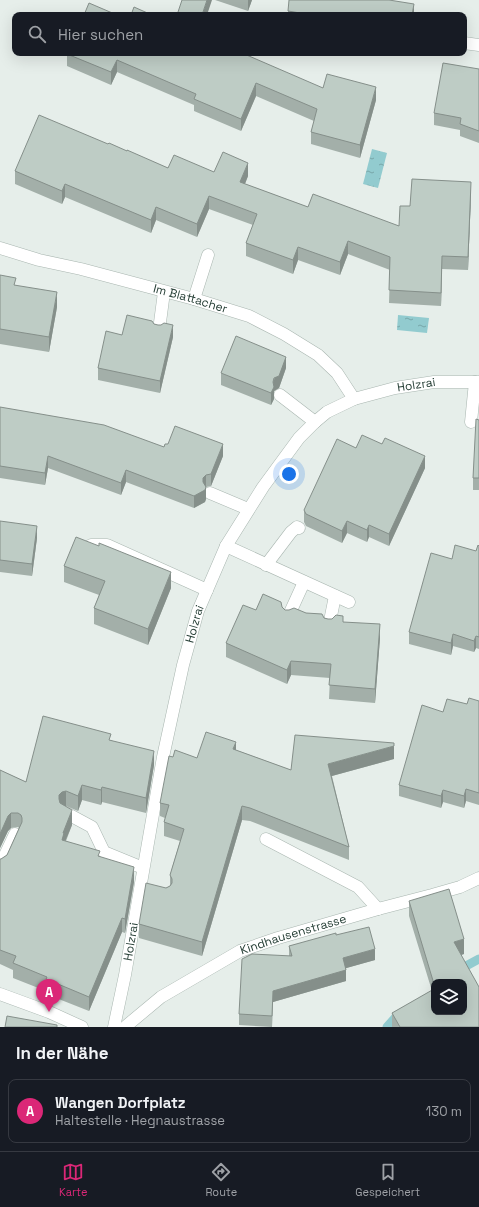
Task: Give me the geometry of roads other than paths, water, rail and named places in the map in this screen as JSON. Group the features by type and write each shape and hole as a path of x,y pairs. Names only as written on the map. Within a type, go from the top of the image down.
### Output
{"street":[{"path":"467,43 479,45"},
{"name":"Im Blattacher","path":"0,248 39,260 81,269 249,316 284,334 318,355 337,373 354,398"},
{"path":"194,300 208,255"},
{"path":"159,330 164,292"},
{"name":"Holzrai","path":"114,1027 125,975 163,757 183,665 198,611 226,546 248,509 299,438 327,412 354,398 395,388 434,382 477,382"},
{"path":"471,422 477,382"},
{"path":"280,395 315,422"},
{"path":"210,493 248,509"},
{"path":"266,565 291,532 297,527 299,528"},
{"path":"91,545 107,545 207,590"},
{"path":"226,546 349,602"},
{"path":"288,617 304,582"},
{"path":"329,626 335,596"},
{"path":"149,753 163,757"},
{"path":"66,813 92,827 104,852 143,868"},
{"path":"0,866 15,834"},
{"path":"266,839 358,887 378,909"},
{"name":"Kindhausenstrasse","path":"125,1027 161,997 240,952 278,938 432,895 479,878"},
{"path":"140,886 152,890"},
{"path":"0,994 49,1012 82,1027"}],"water":[{"path":"372,149 387,153 378,188 363,184"},
{"path":"398,315 429,318 427,333 397,330"}],"waterway":[{"path":"448,979 451,974 479,959"},
{"path":"387,1027 402,1013"}],"place":[{"name":"Wangen Dorfplatz","path":"49,1012"}]}
